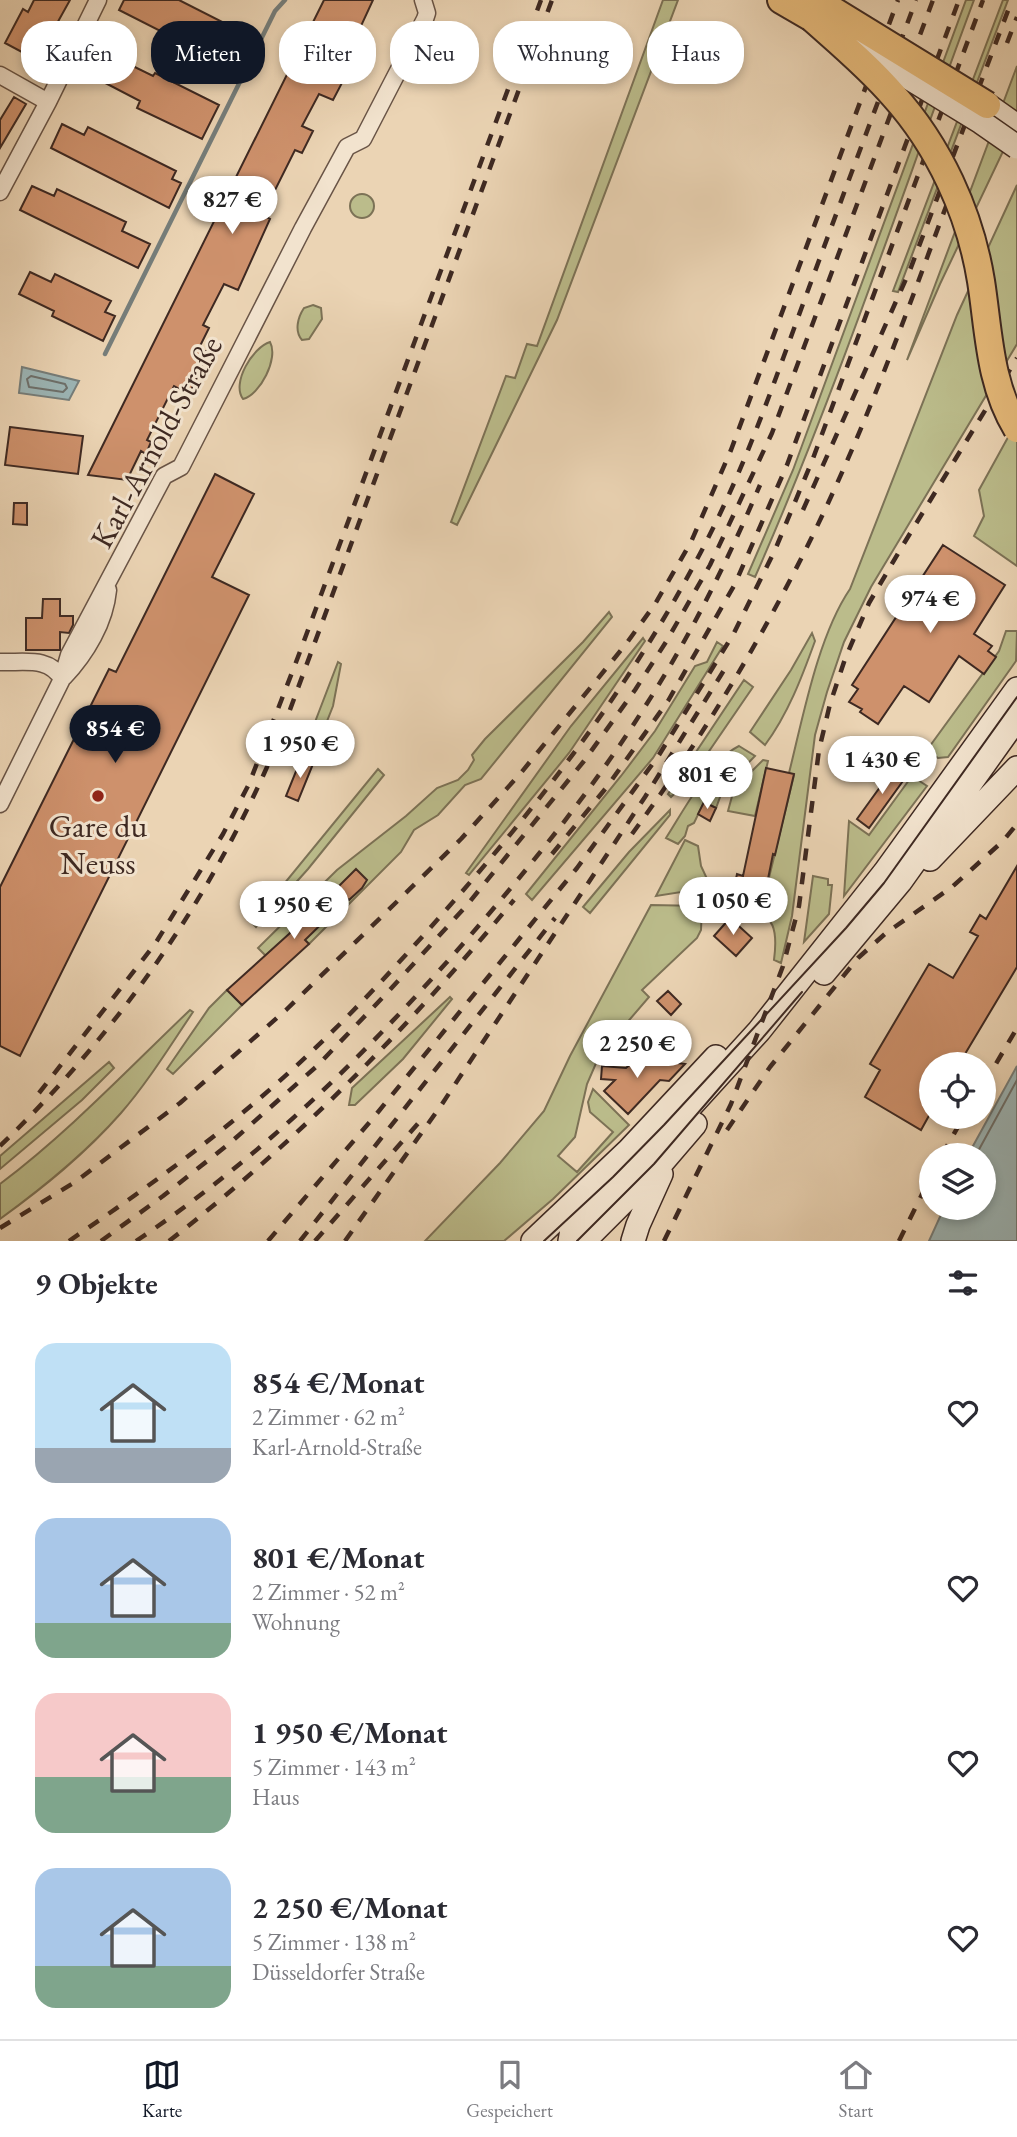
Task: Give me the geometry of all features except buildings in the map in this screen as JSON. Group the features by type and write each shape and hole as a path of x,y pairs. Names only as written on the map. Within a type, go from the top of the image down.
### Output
{"main road":[{"path":"782,0 814,9 987,105 1017,126"},
{"path":"814,9 1017,147"},
{"path":"814,9 895,96 942,167 973,245 995,379 1003,404 1017,429"},
{"path":"570,1241 572,1230 583,1217 657,1143 759,1031 885,872 1017,689"},
{"path":"584,1241 680,1141 869,921 1017,718"},
{"path":"869,921 1017,768"},
{"path":"533,1241 629,1150 772,996 841,927"},
{"path":"632,1241 654,1188 680,1141"}],"street":[{"path":"0,192 98,0"},
{"name":"Karl-Arnold-Straße","path":"0,804 62,679 69,655 164,476 181,467 347,146 363,139 425,19 427,13 423,0"},
{"path":"0,75 48,102"},
{"path":"0,663 47,663 55,667 62,679"}],"green space":[{"path":"663,0 678,0 670,21 655,21"},
{"path":"966,0 974,0 869,290 814,435 755,577 748,574 793,470"},
{"path":"1003,0 1008,0 898,292 893,291"},
{"path":"647,44 647,82 557,320 457,525 451,522 506,376 515,378 527,344 537,346"},
{"path":"1017,66 1017,122 907,360"},
{"path":"1017,185 1017,344 871,587 844,642 815,735 792,916 781,963 774,960 775,943 771,923 734,888 765,894 794,775 789,773 820,653 850,589 957,315"},
{"path":"362,194 370,198 374,206 370,214 362,218 354,214 350,206 354,198"},
{"path":"313,305 321,308 322,319 309,339 302,340 298,332 299,320 304,308"},
{"path":"270,342 272,357 266,375 256,391 243,399 240,384 246,366 263,345"},
{"path":"1017,421 1017,566 974,536 984,516 979,490"},
{"path":"609,612 612,617 481,779 465,785 438,815 414,830 401,852 309,944 295,929 266,956 258,948 337,870 437,788 458,780 468,770 474,760 472,755 485,739 583,642"},
{"path":"1006,631 1017,631 1016,661 948,757 938,758 927,750 999,651"},
{"path":"812,633 815,641 800,682 781,721 765,745 750,732"},
{"path":"643,638 645,641 569,753 469,875 466,873 571,726"},
{"path":"717,642 723,646 653,758 532,900 526,894 621,776 655,731 695,666 707,662"},
{"path":"338,662 341,664 333,706 312,759 302,756"},
{"path":"744,680 753,687 690,779 671,797 668,794"},
{"path":"739,746 755,756 723,789 716,808 704,802 694,823 688,826 685,836 678,844 666,838 708,774 718,762"},
{"path":"763,760 768,761 755,816 728,811 734,789"},
{"path":"378,769 384,775 308,869 256,927 252,923"},
{"path":"912,776 927,786 844,896 849,821 869,835"},
{"path":"670,810 670,815 590,913 583,907 629,852"},
{"path":"685,840 698,846 701,866 708,881 707,888 656,896"},
{"path":"813,876 828,879 828,885 832,885 829,914 804,942"},
{"path":"651,905 702,906 701,930 697,938 642,990 649,997 600,1054 587,1084 575,1137 558,1156 577,1172 613,1132 590,1112 588,1102 593,1089 629,1125 553,1199 504,1241 425,1241 500,1163 544,1111 570,1056"},
{"path":"227,990 242,1005 173,1074 167,1069 209,1008"},
{"path":"450,997 452,999 403,1059 355,1105 349,1105 352,1088"},
{"path":"190,1010 193,1012 167,1051 121,1113 64,1169 0,1219 0,1184 74,1122"},
{"path":"109,1062 114,1068 82,1100 0,1169 0,1156"}],"water":[{"path":"22,367 79,381 69,400 19,393"},
{"path":"1017,1066 1017,1241 929,1241 939,1220 996,1220 996,1143 975,1143 982,1129 996,1129 996,1104"}],"waterway":[{"path":"105,354 275,11 285,0"}],"tram line":[{"path":"544,1241 664,1125 846,928 884,883 1017,697"},
{"path":"577,1241 654,1164 802,992"}],"railway":[{"path":"39,1093 155,944 223,834 249,784 541,0"},
{"path":"0,1146 86,1054 162,955 228,847 256,791 281,734 552,0"},
{"path":"0,1228 75,1182 180,1103 286,1010 461,839 520,774 626,644 655,604 691,542 731,450 898,0"},
{"path":"69,1241 214,1136 285,1076 356,1008 445,911 522,820 559,773 628,675 690,573 741,467 916,0"},
{"path":"101,1241 230,1143 317,1066 467,905 584,761 635,690 710,565 772,433 933,0"},
{"path":"552,854 606,788 668,701 735,584 787,465 959,0"},
{"path":"268,1241 374,1117 577,868 659,755 734,633 775,550 812,461 983,0"},
{"path":"803,510 910,270 1012,0"},
{"path":"1007,43 1017,17"},
{"path":"632,834 716,709 767,622 814,533 899,334 957,177"},
{"path":"664,1241 731,1104 783,966 799,906 819,750 845,659 869,603 1017,358"},
{"path":"136,1241 221,1179 338,1076 411,1002 526,870 600,773 663,679 708,597 760,485"},
{"path":"345,1241 442,1104 645,797 726,667"},
{"path":"727,1130 770,1067 858,958 886,933 952,887 1003,841 1017,824"},
{"path":"169,1241 263,1163 351,1080 435,992 514,900"},
{"path":"300,1241 555,918"},
{"path":"996,1064 1017,1028"},
{"path":"315,1241 421,1120"},
{"path":"949,1143 957,1129"},
{"path":"899,1241 919,1200"}],"place":[{"name":"Gare du Neuss","path":"98,796"}]}
